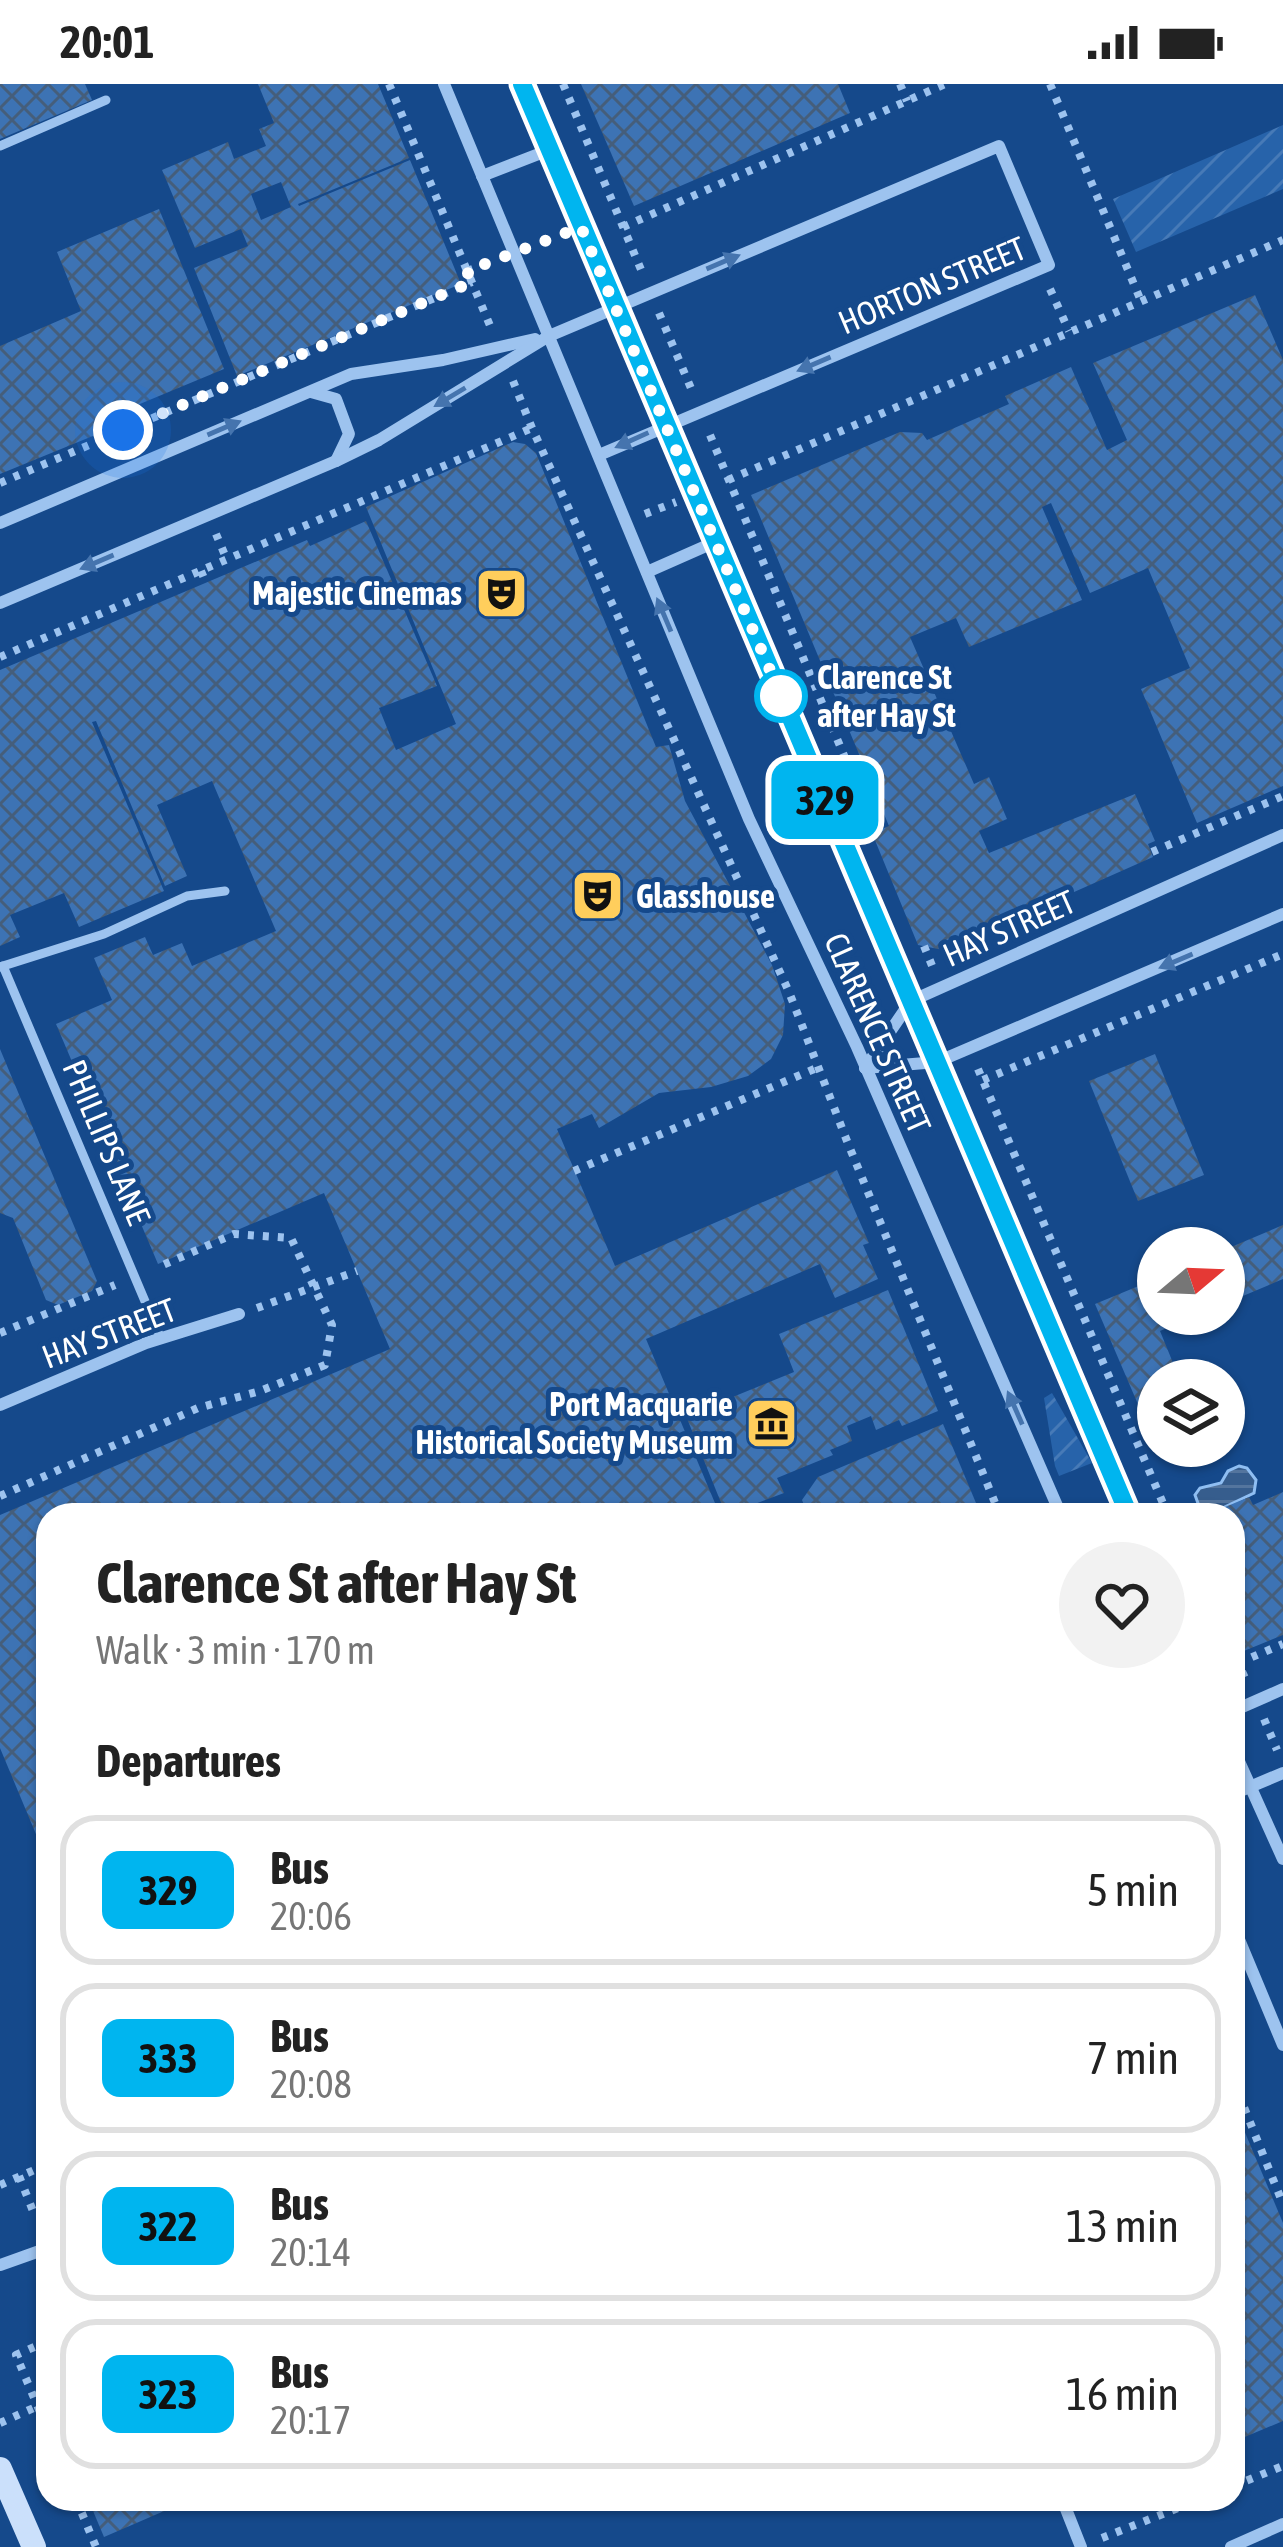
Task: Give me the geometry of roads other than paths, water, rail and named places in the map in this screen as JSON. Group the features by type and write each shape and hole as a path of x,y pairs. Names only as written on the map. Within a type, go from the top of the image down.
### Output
{"street":[{"name":"CLARENCE STREET","path":"444,84 749,819 865,1068 1056,1503"},
{"name":"CLARENCE STREET","path":"522,84 1125,1503"},
{"name":"HORTON STREET","path":"0,603 336,461 379,440 549,336 999,146 1049,265 599,455"},
{"path":"482,176 549,150"},
{"name":"HORTON STREET","path":"0,523 351,374 549,336"},
{"path":"310,391 336,399 349,434 336,461"},
{"path":"647,572 715,542"},
{"name":"HAY STREET","path":"865,1068 911,1001 1283,835"},
{"path":"865,1068 937,1062 1283,914"},
{"name":"HAY STREET","path":"0,1406 161,1339 239,1314"},
{"path":"1245,1706 1283,1689"},
{"path":"1245,1789 1283,1773"},
{"path":"1245,1774 1283,1859"},
{"path":"1245,1954 1283,2045"},
{"path":"0,2265 36,2252"},
{"path":"0,2469 34,2547"},
{"path":"1069,2511 1088,2544"},
{"path":"1231,2547 1283,2524"}],"lane":[{"path":"0,146 106,100"},
{"path":"2,966 104,934 187,896 225,892"},
{"name":"PHILLIPS LANE","path":"2,966 161,1339"}],"place":[{"name":"Majestic Cinemas","path":"501,593"},
{"name":"Clarence St after Hay St","path":"781,696"},
{"name":"Glasshouse","path":"597,896"},
{"name":"Port Macquarie Historical Society Museum","path":"772,1423"}]}
